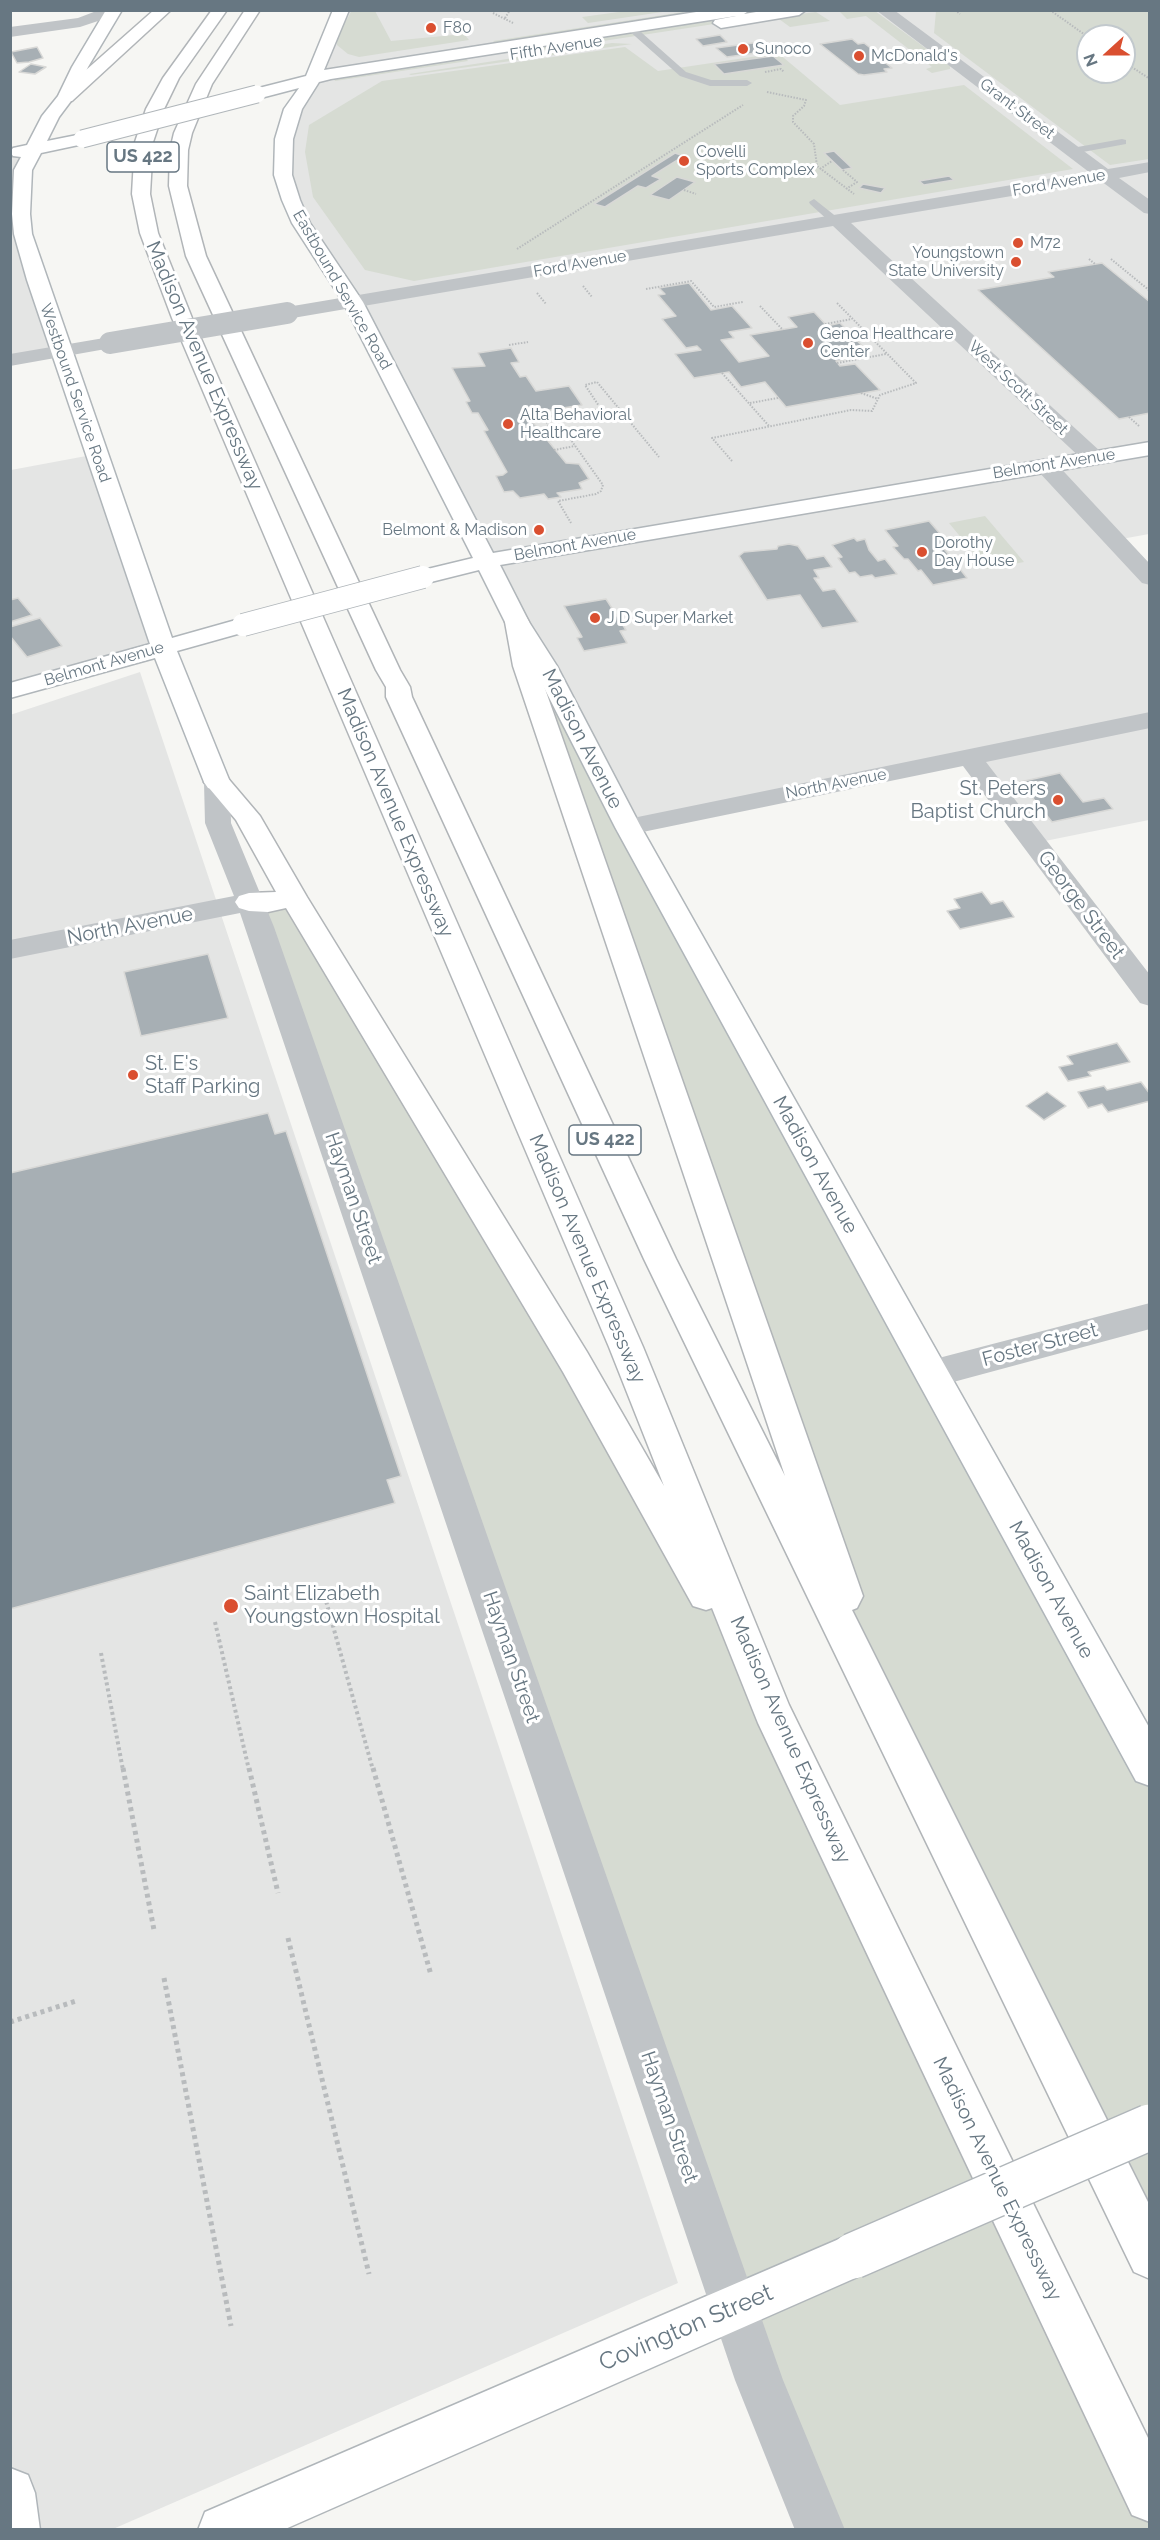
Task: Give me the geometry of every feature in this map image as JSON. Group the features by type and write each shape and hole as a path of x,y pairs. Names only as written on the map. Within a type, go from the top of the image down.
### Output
{"main road":[{"path":"66,97 164,10"},
{"name":"Madison Avenue Expressway","path":"220,10 171,78 155,110 144,142 141,186 149,233 182,318 626,1347 772,1710 1149,2498"},
{"name":"Madison Avenue Expressway","path":"253,10 204,84 183,133 178,166 178,186 196,256 388,670 398,687 399,697 655,1248 1149,2256"},
{"name":"Eastbound Service Road","path":"341,10 312,80 293,109 284,139 284,175 291,200 302,223 353,302 488,560"},
{"name":"Fifth Avenue","path":"312,80 335,81 370,76 743,10"},
{"name":"Fifth Avenue","path":"10,154 82,139 330,74 394,63 799,10"},
{"name":"Westbound Service Road","path":"114,11 80,67 66,97 51,116 23,170 21,214 23,234 163,647 216,782"},
{"path":"325,48 348,59 394,63"},
{"name":"Belmont Avenue","path":"10,691 243,625 488,560 1149,448"},
{"name":"Madison Avenue","path":"488,560 517,622 545,666 628,827 1149,1768"},
{"path":"517,622 529,677 891,1731"},
{"path":"216,782 247,816 293,897 575,1362 772,1710"},
{"path":"249,902 268,903 293,897"},
{"name":"Covington Street","path":"223,2529 1149,2127"},
{"path":"10,2493 15,2529"}],"street":[{"name":"Grant Street","path":"883,10 920,27 1072,151 1149,209"},
{"path":"10,32 57,26 114,11"},
{"path":"57,26 98,37"},
{"name":"Ford Avenue","path":"10,360 1149,167"},
{"name":"West Scott Street","path":"836,220 1093,457"},
{"path":"1045,465 1149,578"},
{"name":"North Avenue","path":"628,827 1149,720"},
{"name":"George Street","path":"969,757 1149,996"},
{"name":"Hayman Street","path":"216,782 218,823 260,927 759,2380 820,2529"},
{"name":"North Avenue","path":"10,950 249,902"},
{"name":"Foster Street","path":"932,1374 1149,1316"}],"lane":[{"path":"634,31 683,74 710,83 747,83"},
{"path":"1072,151 1122,142"},
{"path":"814,202 836,220"}],"path":[{"path":"505,18 510,10"},
{"path":"955,10 960,14"},
{"path":"1050,10 1076,28"},
{"path":"493,13 513,23"},
{"path":"777,66 781,69"},
{"path":"1136,70 1149,79"},
{"path":"778,96 806,100 804,106 793,116 793,122 814,144 817,166 854,194"},
{"path":"513,252 744,104"},
{"path":"820,169 832,161"},
{"path":"843,170 857,182 846,189"},
{"path":"684,190 696,194"},
{"path":"1089,259 1095,264"},
{"path":"1111,259 1149,291"},
{"path":"646,289 691,281 714,307 743,302"},
{"path":"732,461 712,438 851,410 872,411 880,395 916,383 836,302"},
{"path":"760,306 783,330"},
{"path":"825,324 852,319"},
{"path":"509,345 528,342"},
{"path":"837,363 887,353"},
{"path":"723,373 769,426"},
{"path":"529,419 601,409 585,385 597,382 659,457"},
{"path":"861,393 878,399"},
{"path":"749,404 778,398"},
{"path":"543,417 554,435 566,433 603,485 601,492 557,499 575,529"},
{"path":"554,450 575,446"},
{"path":"584,471 592,470"},
{"path":"323,1590 431,1976"},
{"path":"215,1622 278,1893"},
{"path":"101,1653 154,1930"},
{"path":"288,1938 369,2274"},
{"path":"164,1978 231,2326"},
{"path":"10,2022 76,2001"}],"shaded area":[{"path":"352,10 375,11 391,41 464,34 469,40 359,57 348,54 337,45 337,37"},
{"path":"341,11 1149,11 1149,534 1116,540 1149,578 1149,820 1035,843 969,757 628,827 301,223 283,157"},
{"path":"626,11 669,11 588,23 582,17"},
{"path":"743,11 799,11 518,54 510,45 527,42 495,43 493,41 683,12 686,15"},
{"path":"839,11 875,11 950,66 950,69 932,73 926,69 932,67 866,16 847,19"},
{"path":"936,11 1149,11 1149,159 1110,165 934,33"},
{"path":"816,12 830,21 790,27 779,19 784,16"},
{"path":"612,43 632,44 409,74"},
{"name":"Covelli Sports Complex","path":"625,47 658,71 778,53 840,105 964,85 1073,169 414,281 365,270 313,197 305,152 309,125 382,81"},
{"path":"461,53 468,61 335,81 330,74"},
{"path":"34,150 21,214 61,351 11,360 11,154"},
{"path":"97,454 163,647 11,691 11,470"},
{"path":"985,516 1024,562 987,569 949,523"},
{"path":"525,666 545,666 1149,1768 1149,2256 891,1731"},
{"name":"Saint Elizabeth Youngstown Hospital","path":"140,672 678,2283 113,2529 11,2529 10,715"},
{"path":"293,897 772,1710 1149,2497 1149,2529 820,2529 260,927 268,903"}],"building":[{"path":"720,35 727,42 703,46 696,39"},
{"name":"McDonald's","path":"852,39 858,44 864,43 886,60 883,61 892,68 884,69 887,72 858,74 820,44"},
{"name":"Sunoco","path":"760,42 770,51 727,57 716,48"},
{"path":"37,47 43,58 29,62 17,63 11,52"},
{"path":"773,56 784,65 724,74 714,64"},
{"path":"31,64 46,67 35,74 19,72"},
{"path":"834,151 852,168 842,170 824,153"},
{"path":"675,153 684,156 652,176 661,179 646,188 638,186 605,207 594,204"},
{"path":"949,176 954,180 924,185 919,181"},
{"path":"677,177 695,182 669,200 650,195"},
{"path":"863,184 885,188 881,193 859,188"},
{"path":"1102,263 1150,302 1150,413 1119,419 978,290 1054,277 1048,272"},
{"name":"Genoa Healthcare Center","path":"689,283 711,310 732,306 752,328 729,332 734,338 721,340 739,362 769,356 750,335 797,327 788,317 814,312 827,326 840,323 867,351 849,354 853,358 836,361 840,366 855,364 880,390 786,407 765,382 741,387 729,372 694,378 675,354 701,350 697,346 686,348 662,319 676,316 658,295 665,294 659,288"},
{"name":"Alta Behavioral Healthcare","path":"511,348 519,362 511,363 520,377 526,376 536,391 569,386 582,405 519,415 526,415 542,433 550,432 555,440 548,441 566,463 579,464 589,479 579,483 582,489 557,493 561,497 548,499 544,494 520,498 513,491 504,492 496,476 507,472 484,431 488,430 478,413 472,413 466,402 470,401 452,368 485,366 478,353"},
{"name":"Dorothy Day House","path":"929,521 948,543 941,545 967,578 933,585 921,570 918,571 893,547 898,546 885,530"},
{"path":"854,538 857,541 865,539 869,550 878,561 885,559 897,574 875,578 872,575 860,577 855,572 849,573 838,558 842,557 832,545"},
{"path":"789,544 798,546 807,559 824,556 832,567 814,570 819,578 814,578 823,591 835,589 858,622 822,628 800,595 767,600 739,556 744,552 777,549 778,546"},
{"path":"18,598 32,615 10,622 10,600"},
{"name":"J D Super Market","path":"606,599 626,630 620,631 627,643 584,651 577,638 582,637 564,606"},
{"path":"40,618 62,646 27,657 10,636 10,627"},
{"name":"St. Peters Baptist Church","path":"1060,773 1083,802 1104,798 1113,809 1052,822 1020,782"},
{"path":"982,892 991,904 1003,901 1014,917 960,929 947,911 960,908 954,899"},
{"path":"208,954 228,1018 141,1036 124,972"},
{"path":"1117,1043 1130,1062 1088,1072 1091,1076 1068,1081 1059,1067 1073,1064 1067,1056"},
{"path":"1141,1082 1150,1094 1150,1101 1108,1112 1102,1104 1088,1108 1078,1092 1104,1086 1107,1090"},
{"path":"1047,1092 1066,1106 1044,1120 1026,1106"},
{"path":"268,1113 275,1134 286,1131 401,1476 387,1480 395,1503 10,1609 10,1173"}],"place":[{"name":"F80","path":"431,28"},
{"name":"Sunoco","path":"743,49"},
{"name":"McDonald's","path":"859,56"},
{"name":"Covelli Sports Complex","path":"684,161"},
{"name":"M72","path":"1018,243"},
{"name":"Youngstown State University","path":"1016,262"},
{"name":"Genoa Healthcare Center","path":"808,343"},
{"name":"Alta Behavioral Healthcare","path":"508,424"},
{"name":"Belmont & Madison","path":"539,530"},
{"name":"Dorothy Day House","path":"922,552"},
{"name":"J D Super Market","path":"595,618"},
{"name":"St. Peters Baptist Church","path":"1058,800"},
{"name":"St. E's Staff Parking","path":"133,1075"},
{"name":"Saint Elizabeth Youngstown Hospital","path":"231,1606"}]}
